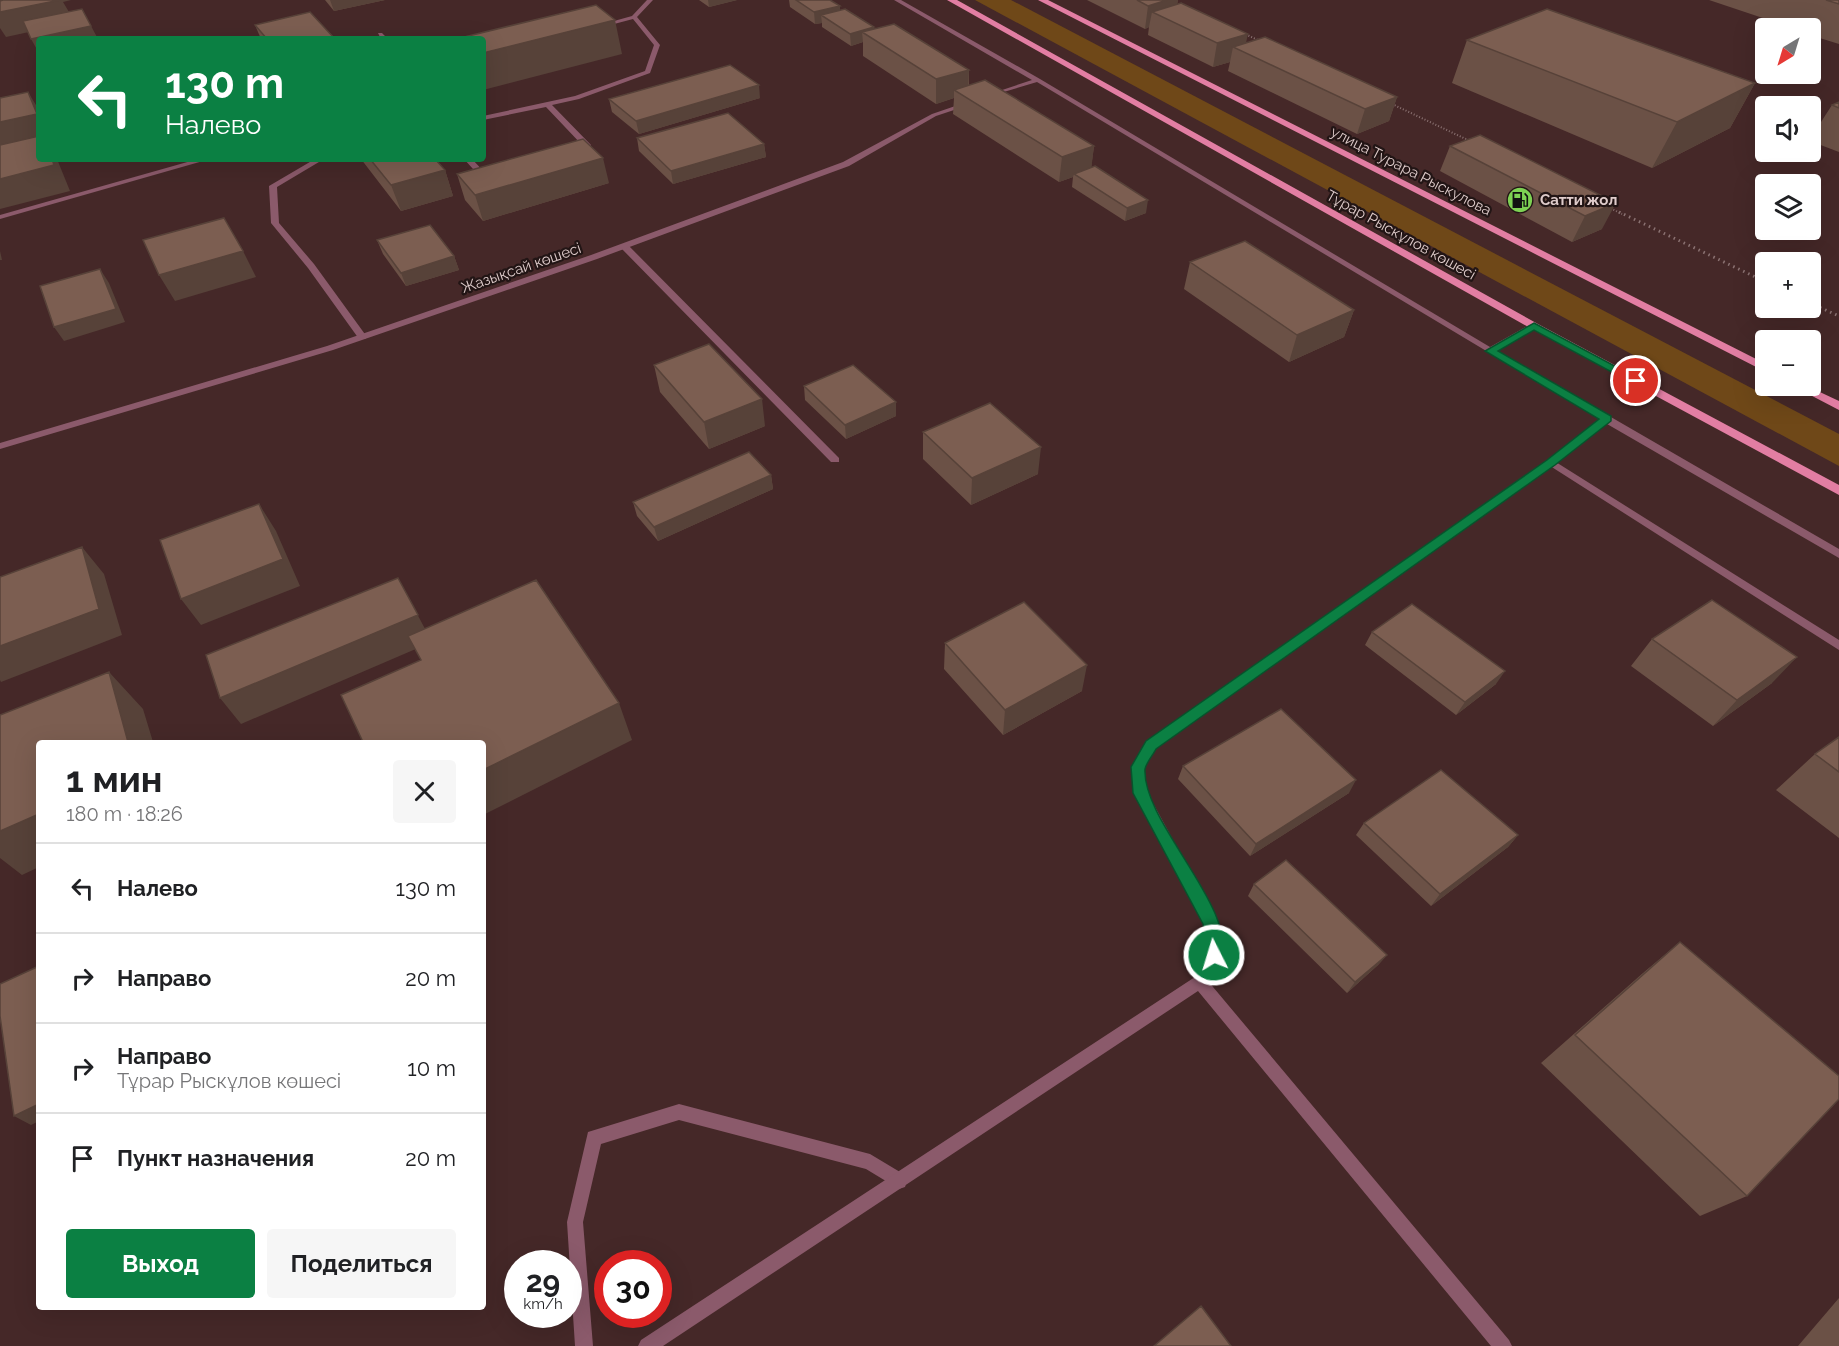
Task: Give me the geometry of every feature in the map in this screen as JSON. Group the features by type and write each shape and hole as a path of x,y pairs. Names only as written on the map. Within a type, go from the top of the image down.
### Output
{"main road":[{"name":"Тұрар Рыскұлов көшесі","path":"951,0 1534,326 1839,491"},
{"name":"улица Турара Рыскулова","path":"1042,0 1755,363"},
{"path":"1819,396 1839,406"}],"street":[{"path":"588,28 634,17 650,0"},
{"path":"897,0 1038,80 1490,351 1839,554"},
{"path":"486,117 576,98 648,72 657,45 634,17"},
{"name":"Жазықсай көшесі","path":"0,446 362,337 624,246 846,164 934,115 1038,80"},
{"path":"547,104 588,147 576,150"},
{"path":"0,217 195,162"},
{"path":"311,162 273,186 275,223 311,266 362,337"},
{"path":"471,162 485,177 496,174"},
{"path":"624,246 835,460"},
{"path":"1490,351 1534,326"},
{"path":"647,1346 1200,982 1214,955 1211,923 1141,793 1138,767 1151,745 1551,462 1607,419"},
{"path":"1551,462 1839,646"},
{"path":"1200,982 1503,1346"},
{"path":"584,1346 575,1222 594,1138 679,1112 870,1162 899,1180"}],"path":[{"path":"1239,31 1261,41"},
{"path":"1391,103 1477,144"},
{"path":"1607,206 1755,277"},
{"path":"1821,308 1839,316"}],"shaded area":[{"path":"975,0 1011,0 1755,390 1755,396 1767,396 1839,434 1839,466"}],"building":[{"path":"60,0 0,12 0,1"},
{"path":"796,0 830,0 840,6 814,12"},
{"path":"1137,0 1167,0 1148,6"},
{"path":"1826,0 1839,0 1839,4"},
{"path":"1181,3 1248,34 1217,43 1152,12"},
{"path":"596,5 615,20 486,52 486,36 468,36"},
{"path":"82,9 91,26 36,36 31,39 23,21"},
{"path":"845,9 874,27 850,34 821,15"},
{"path":"1547,9 1755,83 1677,122 1467,40"},
{"path":"310,12 332,36 264,36 255,25"},
{"path":"894,24 969,70 936,79 862,32"},
{"path":"1265,37 1397,97 1365,109 1233,47"},
{"path":"730,65 759,85 636,121 609,99"},
{"path":"985,80 1094,146 1062,157 954,90"},
{"path":"28,92 36,114 0,122 0,98"},
{"path":"728,113 764,144 671,171 637,138"},
{"path":"1480,135 1616,203 1585,216 1450,146"},
{"path":"36,137 36,162 53,162 54,165 0,179 0,145"},
{"path":"583,139 603,158 475,195 457,174"},
{"path":"372,162 438,162 445,170 391,185"},
{"path":"1095,166 1148,200 1127,208 1074,174"},
{"path":"224,218 243,251 159,275 143,240"},
{"path":"430,225 454,256 401,273 377,240"},
{"path":"1245,241 1354,310 1297,335 1190,262"},
{"path":"100,269 116,309 54,327 40,286"},
{"path":"709,344 762,399 704,422 654,365"},
{"path":"853,365 896,402 845,425 804,386"},
{"path":"990,403 1041,447 972,478 923,432"},
{"path":"749,452 771,475 654,527 633,502"},
{"path":"259,504 283,559 181,599 160,540"},
{"path":"82,547 99,609 0,646 0,577"},
{"path":"398,578 418,615 220,698 206,655"},
{"path":"536,580 619,703 486,769 486,740 362,740 341,695 421,660 408,636"},
{"path":"1712,600 1797,657 1737,700 1652,639"},
{"path":"1024,602 1087,665 1005,710 945,643"},
{"path":"1412,604 1505,671 1465,702 1372,632"},
{"path":"109,672 127,740 36,740 36,815 0,831 0,715"},
{"path":"1281,709 1356,780 1256,844 1183,766"},
{"path":"1839,737 1839,772 1815,754"},
{"path":"1441,770 1518,835 1440,894 1364,823"},
{"path":"1286,860 1387,955 1355,982 1254,884"},
{"path":"1680,942 1839,1076 1839,1099 1747,1196 1575,1035"},
{"path":"36,967 36,1105 14,1116 0,1016 0,984"},
{"path":"1201,1306 1231,1346 1154,1346"}],"place":[{"name":"Сатти жол","path":"1520,200"}],"route":[{"path":"1214,955 1211,923 1141,793 1138,767 1151,745 1551,462 1607,419 1490,351 1534,326 1636,381"}]}
